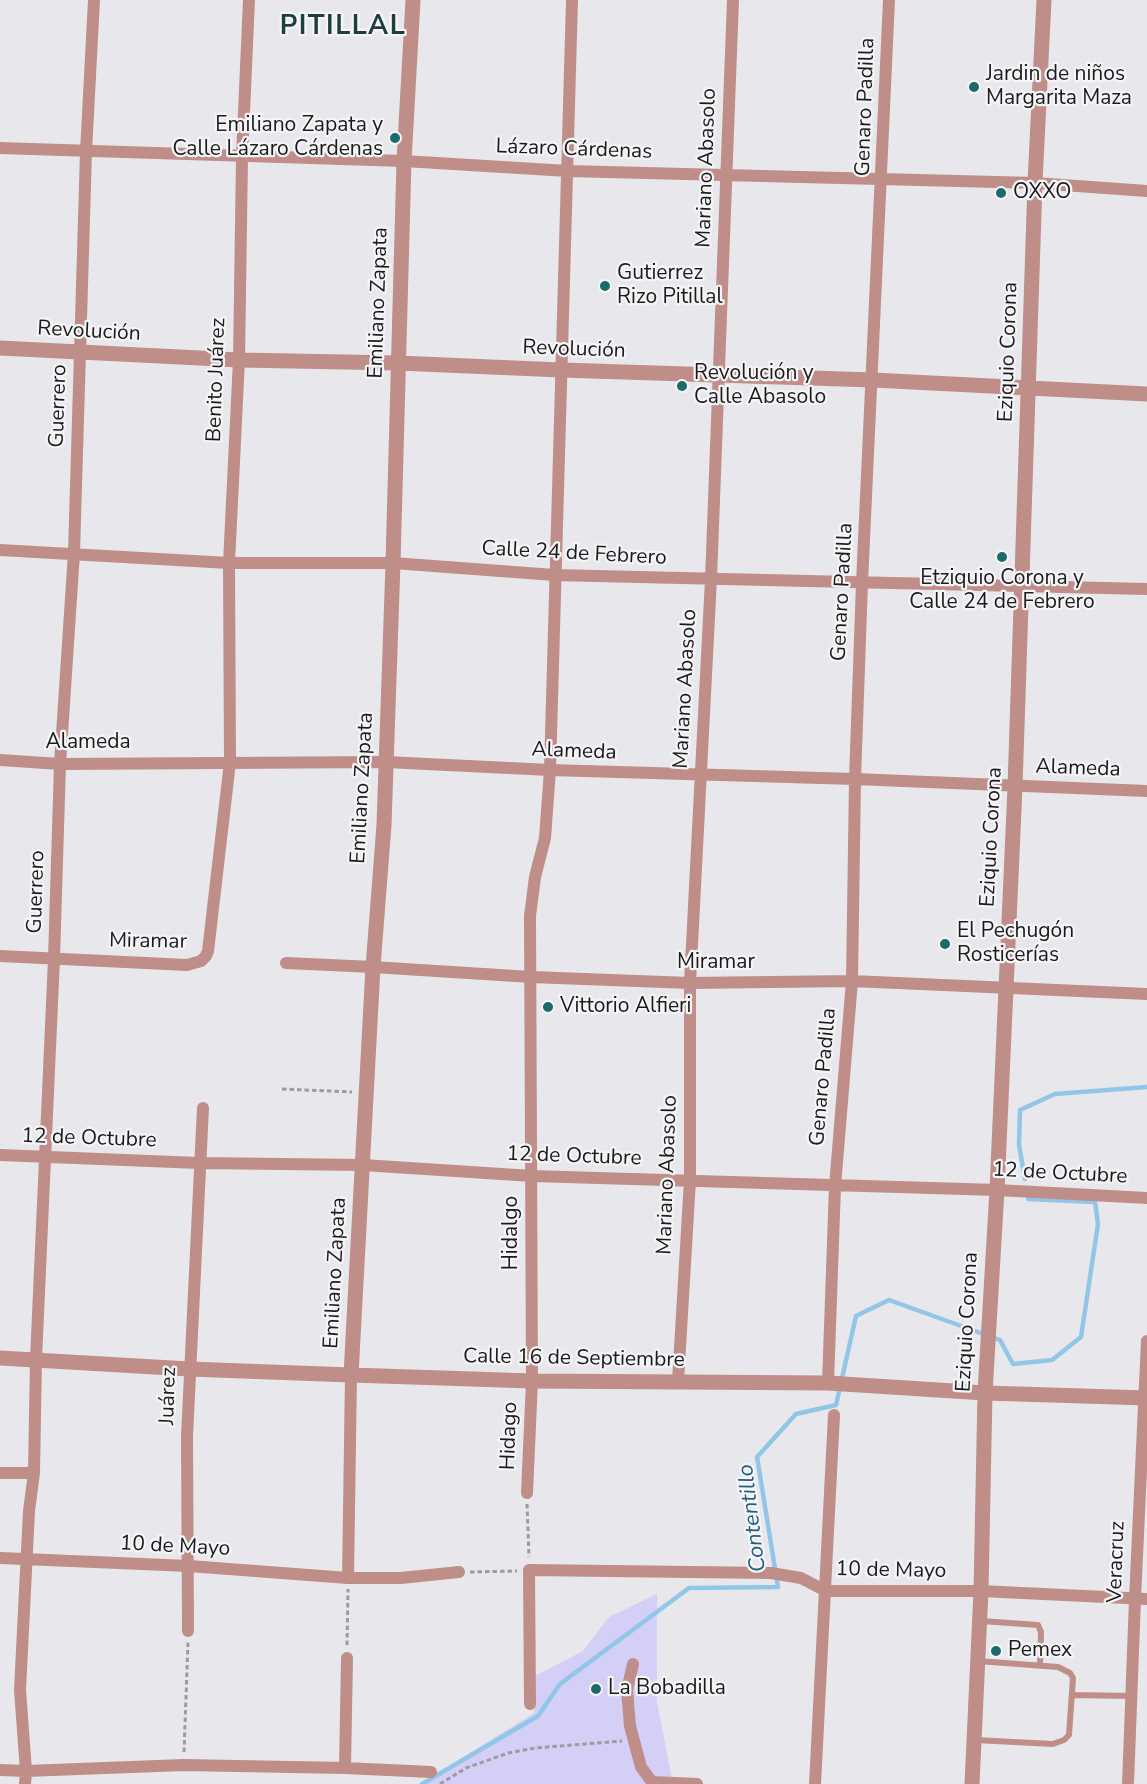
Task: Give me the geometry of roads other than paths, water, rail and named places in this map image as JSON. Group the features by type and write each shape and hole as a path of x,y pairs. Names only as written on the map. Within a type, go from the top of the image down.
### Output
{"street":[{"name":"Guerrero","path":"26,1778 20,1689 29,1511 34,1473 36,1359 54,959 60,764 74,554 86,152 94,0"},
{"name":"Benito Juárez","path":"230,762 229,563 239,360 242,157 249,0"},
{"name":"Emiliano Zapata","path":"348,1578 351,1375 373,966 384,825 404,161 413,0"},
{"name":"Hidalgo","path":"532,1381 530,916 545,838 550,770 554,575 573,0"},
{"name":"Mariano Abasolo","path":"678,1381 690,1180 690,984 711,579 733,0"},
{"name":"Genaro Padilla","path":"828,1383 835,1186 852,981 855,779 862,583 890,0"},
{"name":"Eziquio Corona","path":"972,1784 981,1591 985,1393 997,1190 1015,787 1035,183 1044,0"},
{"name":"Lázaro Cárdenas","path":"0,148 404,161 568,171 1035,183 1147,191"},
{"name":"Revolución","path":"0,348 239,360 398,363 873,380 1147,394"},
{"name":"Calle 24 de Febrero","path":"0,550 229,563 393,563 554,575 1147,590"},
{"name":"Alameda","path":"0,760 60,764 386,762 701,776 855,779 1147,791"},
{"name":"Miramar","path":"0,956 187,964 201,961 206,956 230,762"},
{"name":"Miramar","path":"286,963 690,984 852,981 1147,994"},
{"name":"Juárez","path":"188,1631 187,1436 202,1108"},
{"name":"12 de Octubre","path":"0,1155 46,1155 199,1163 363,1165 532,1176 997,1190 1147,1198"},
{"name":"Veracruz","path":"1128,1784 1131,1696 1141,1599 1147,1341"},
{"name":"Calle 16 de Septiembre","path":"0,1358 189,1369 351,1375 532,1381 828,1383 985,1393 1145,1398"},
{"name":"Hidago","path":"527,1493 532,1381"},
{"path":"815,1784 834,1415"},
{"path":"0,1473 34,1473"},
{"name":"10 de Mayo","path":"0,1558 189,1566 348,1578 401,1578 459,1572"},
{"name":"10 de Mayo","path":"530,1704 529,1570 771,1573 788,1575 826,1591 981,1591 1141,1599"},
{"path":"345,1767 347,1658"},
{"path":"633,1664 627,1690 630,1726 640,1767 652,1782 697,1784"},
{"path":"0,1770 26,1778 184,1765 345,1767 431,1772"}],"lane":[{"path":"980,1621 1038,1625 1041,1632 1040,1665"},
{"path":"974,1740 1059,1743 1069,1734 1073,1678 1070,1673 1058,1667 978,1661"},
{"path":"1072,1695 1131,1696"}],"waterway":[{"name":"Contentillo","path":"1025,1179 1019,1145 1020,1110 1055,1094 1147,1087"},
{"name":"Contentillo","path":"422,1784 538,1716 560,1684 689,1588 778,1587 757,1457 796,1414 836,1405 856,1316 889,1300 1000,1340 1013,1364 1052,1360 1081,1337 1098,1224 1095,1202 1028,1199"}],"place":[{"name":"Jardin de niños Margarita Maza","path":"974,87"},
{"name":"Emiliano Zapata y Calle Lázaro Cárdenas","path":"395,138"},
{"name":"OXXO","path":"1001,193"},
{"name":"Gutierrez Rizo Pitillal","path":"605,286"},
{"name":"Revolución y Calle Abasolo","path":"682,386"},
{"name":"Etziquio Corona y Calle 24 de Febrero","path":"1002,557"},
{"name":"El Pechugón Rosticerías","path":"945,944"},
{"name":"Vittorio Alfieri","path":"548,1007"},
{"name":"Pemex","path":"996,1651"},
{"name":"La Bobadilla","path":"596,1689"}],"district":[{"name":"PITILLAL","path":"343,27"}]}
